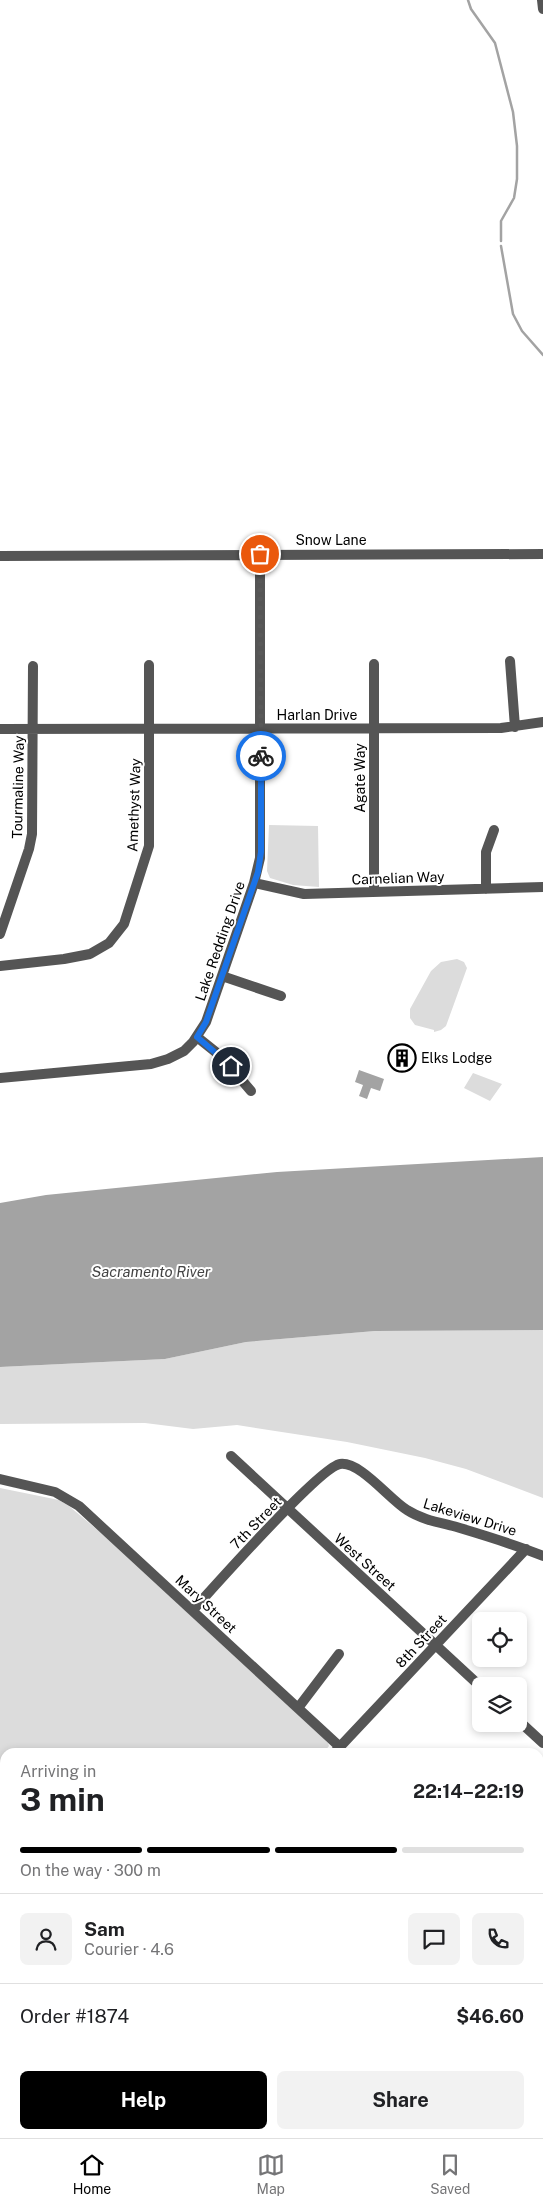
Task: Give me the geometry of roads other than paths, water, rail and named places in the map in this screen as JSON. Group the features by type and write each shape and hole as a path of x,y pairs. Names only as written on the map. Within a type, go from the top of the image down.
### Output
{"street":[{"path":"542,0 543,8"},
{"name":"Lake Redding Drive","path":"0,1078 151,1064 178,1054 197,1037 206,1022 254,883 261,852 260,554"},
{"name":"Snow Lane","path":"0,556 543,554"},
{"path":"510,661 515,727"},
{"name":"Agate Way","path":"374,664 374,892"},
{"name":"Amethyst Way","path":"0,966 81,957 104,947 121,929 131,905 149,846 149,665"},
{"name":"Tourmaline Way","path":"0,934 30,844 33,822 33,666"},
{"name":"Harlan Drive","path":"0,729 515,727 543,722"},
{"path":"486,889 486,852 494,830"},
{"name":"Carnelian Way","path":"254,883 298,894 543,887"},
{"path":"222,976 282,996"},
{"path":"197,1037 231,1066 251,1091"},
{"name":"West Street","path":"231,1456 472,1679"},
{"name":"7th Street","path":"193,1610 278,1517 288,1510 327,1470 333,1466 344,1464"},
{"name":"Lakeview Drive","path":"344,1464 354,1466 397,1504 416,1515 543,1556"},
{"name":"Mary Street","path":"0,1479 48,1490 62,1495 80,1506 298,1708 336,1748"},
{"name":"8th Street","path":"340,1748 526,1549"},
{"path":"298,1708 339,1654"},
{"path":"527,1728 543,1743"}],"water":[{"path":"359,1070 384,1079 380,1091 371,1088 367,1099 359,1096 363,1085 355,1082"},
{"name":"Sacramento River","path":"543,1157 543,1330 375,1331 246,1342 165,1359 0,1367 0,1203 46,1195 277,1172"}],"waterway":[{"path":"468,0 471,9 495,43 513,112 517,146 517,179 514,198 501,221 501,241"},
{"path":"501,246 513,314 522,331 543,355"}],"place":[{"name":"Elks Lodge","path":"402,1058"}]}
